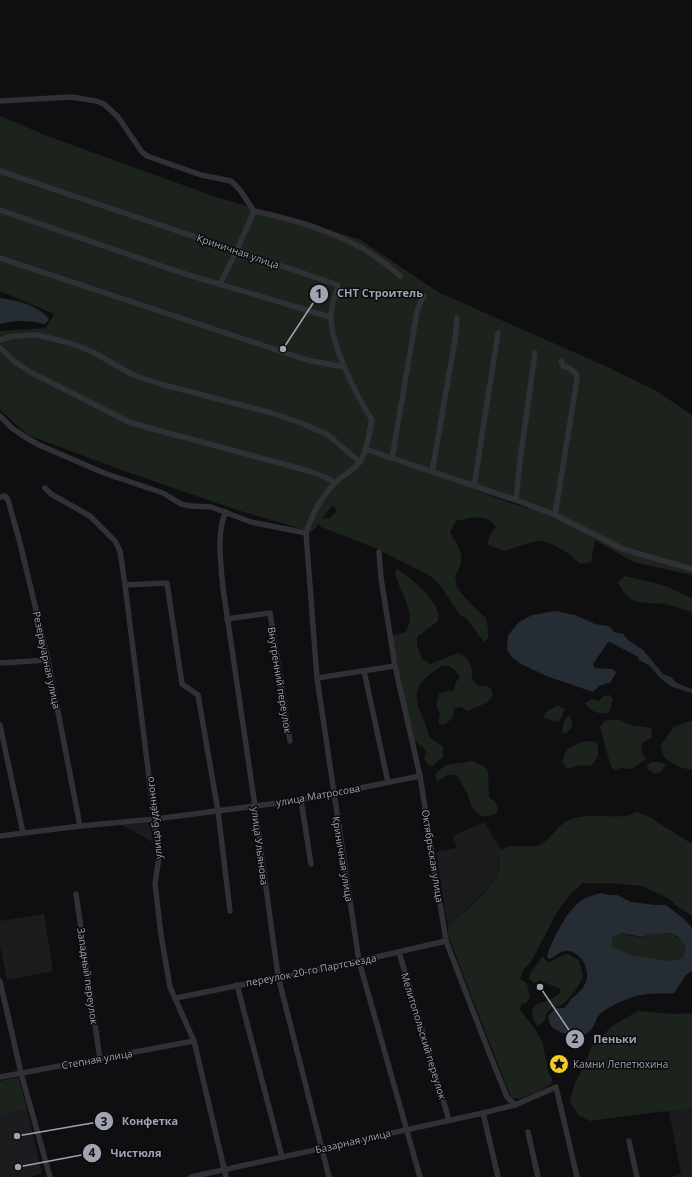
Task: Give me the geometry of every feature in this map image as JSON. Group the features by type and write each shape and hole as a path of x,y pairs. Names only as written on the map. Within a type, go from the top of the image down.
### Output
{"street":[{"path":"0,101 71,97 96,101 104,104 118,117 142,152 147,156 201,175 231,181 240,190 254,211 296,222 341,238 368,251 400,276"},
{"name":"Криничная улица","path":"0,171 338,284 330,317 335,342 344,367 372,420 365,449"},
{"path":"0,210 182,273 330,317"},
{"path":"220,284 238,250 254,211"},
{"path":"0,258 307,360 344,367"},
{"path":"392,458 417,312 424,296"},
{"path":"432,472 455,340 456,318"},
{"path":"474,486 498,333"},
{"path":"0,340 13,336 37,336 70,343 93,352 133,375 164,385 272,413 308,426 328,435 360,462"},
{"path":"0,348 14,361 30,372 131,423 287,465 325,477 335,482"},
{"path":"516,500 535,354"},
{"path":"554,515 577,379 577,375 574,371 563,366 561,360"},
{"path":"0,416 12,428 25,437 72,460 163,493 181,504 211,507 251,522 306,533 322,500 335,482 360,462 365,449 516,500 554,515 623,549 692,569"},
{"name":"улица Будённого","path":"45,488 51,494 90,516 115,541 120,551 155,819 159,857 155,883 158,913 170,986 194,1041 226,1177"},
{"name":"Резервуарная улица","path":"2,496 11,509 48,660 80,826"},
{"name":"улица Ульянова","path":"226,512 221,523 223,588 278,976 328,1177"},
{"name":"Криничная улица","path":"306,533 317,678 359,961 408,1129 420,1177"},
{"name":"Октябрьская улица","path":"379,552 381,578 395,666 420,776 446,941 507,1097 515,1105"},
{"path":"125,585 167,583 182,684 198,695 218,811 230,911"},
{"name":"Внутренний переулок","path":"227,619 270,613 290,741"},
{"path":"0,663 48,660"},
{"path":"317,678 395,666"},
{"path":"364,671 388,782"},
{"path":"0,725 23,833"},
{"name":"улица Матросова","path":"0,836 80,826 155,819 301,800 420,776"},
{"path":"301,800 311,864"},
{"name":"Западный переулок","path":"76,894 100,1058"},
{"name":"переулок 20-го Партсъезда","path":"176,998 278,976 359,961 446,941"},
{"name":"Мелитопольский переулок","path":"399,952 449,1120"},
{"path":"0,981 21,1073 49,1177"},
{"path":"237,985 282,1157"},
{"name":"Степная улица","path":"0,1077 194,1041"},
{"path":"515,1105 556,1087 576,1177"},
{"name":"Базарная улица","path":"191,1177 515,1105"},
{"path":"482,1113 498,1177"},
{"path":"528,1132 538,1177"},
{"path":"629,1142 637,1177"}],"shaded area":[{"path":"0,116 50,137 216,197 359,239 440,293 603,365 655,390 692,415 692,575 633,562 595,540 591,562 580,564 572,556 560,548 542,541 533,542 504,551 487,544 491,533 496,527 493,523 483,518 456,521 450,532 459,548 462,558 461,564 455,576 457,588 486,618 488,638 484,642 466,618 459,614 440,585 429,575 375,548 321,527 319,524 312,532 237,510 130,473 28,435 0,410 0,331 46,328 54,314 0,291","holes":["470,489 531,508 531,509 510,503","333,505 337,511 330,518 322,519"]},
{"path":"0,298 13,300 33,307 49,319 45,324 22,321 0,324"},
{"path":"398,569 425,592 436,607 438,614 438,621 417,637 417,646 423,660 431,664 458,653 462,655 470,663 472,679 478,686 487,686 491,689 493,695 488,702 468,711 461,707 454,708 452,718 443,725 439,724 440,713 436,707 439,694 454,690 456,682 460,677 452,668 444,666 440,667 421,683 417,691 418,705 429,737 443,747 443,757 432,766 427,764 424,758 426,751 409,735 392,636 405,632 409,625 410,618 409,610 395,572"},
{"path":"625,576 663,585 692,598 692,612 659,603 639,602 633,600 623,591 618,582"},
{"path":"555,611 575,615 595,624 608,626 614,632 623,634 628,640 643,650 663,674 671,677 677,683 692,689 692,693 672,687 659,677 649,665 639,660 638,657 610,642 608,642 593,664 595,668 612,669 616,673 611,682 599,686 593,692 549,677 519,663 507,650 508,635 519,622 532,615"},
{"path":"610,695 613,700 609,713 593,711 585,703 592,699 598,701 604,696"},
{"path":"557,705 565,709 559,722 544,718 545,713"},
{"path":"569,716 572,721 572,728 565,734 562,731 565,720"},
{"path":"620,720 630,725 651,728 652,737 642,743 641,751 646,759 632,769 620,768 615,770 611,767 600,727 605,721"},
{"path":"690,721 692,722 692,770 679,767 665,758 660,746 674,727"},
{"path":"584,741 597,742 598,752 595,761 590,766 581,765 566,768 562,761 567,749"},
{"path":"473,761 485,767 488,772 489,797 497,805 497,813 490,816 481,816 472,808 468,795 457,775 449,775 437,781 435,774 446,765"},
{"path":"651,762 661,762 666,765 661,772 654,774 646,766"},
{"path":"637,812 648,816 692,844 692,916 666,897 642,886 609,883 583,883 571,893 557,912 531,962 523,970 520,979 527,984 530,997 527,1002 521,1004 520,1010 535,1029 543,1044 548,1072 552,1079 551,1084 537,1092 518,1099 511,1097 448,935 448,927 483,894 495,880 499,871 499,859 502,850 505,848 514,846 540,845 562,824 571,819 587,816 626,816"},
{"path":"484,822 502,851 498,863 499,873 490,886 448,927 436,852 457,848 453,836"},
{"path":"149,823 154,843 120,824"},
{"path":"601,893 617,895 631,902 666,905 684,919 692,928 692,971 686,975 674,993 636,996 613,1005 599,1015 594,1025 587,1033 574,1035 560,1032 552,1027 548,1016 556,1008 564,1008 567,1006 585,984 587,973 582,959 574,953 564,951 550,959 547,956 556,934 570,911 583,900","holes":["621,933 637,936 670,933 678,937 686,947 683,958 671,961 635,956 612,947 612,939"]},
{"path":"44,914 53,971 7,980 0,947 0,921"},
{"path":"621,933 639,937 657,933 671,934 679,939 686,947 683,958 671,961 645,958 635,956 612,947 612,939"},
{"path":"568,954 579,960 583,976 578,987 571,996 562,1004 550,1010 546,1015 545,1020 538,1026 532,1015 534,1006 556,996 560,993 560,989 540,980 534,983 529,979 531,972 543,956 545,960 549,962"},
{"path":"638,1011 672,1014 692,1013 692,1109 590,1121 578,1115 570,1101 574,1085 592,1046 612,1026"},
{"path":"18,1077 27,1109 0,1115 0,1081"},
{"path":"27,1109 42,1174 29,1177 0,1177 0,1115"},
{"path":"692,1109 692,1177 670,1177 681,1174 669,1111"}],"place":[{"name":"СНТ Строитель","path":"283,349"},
{"name":"Пеньки","path":"540,987"},
{"name":"Камни Лепетюхина","path":"559,1064"},
{"name":"Конфетка","path":"17,1136"},
{"name":"Чистюля","path":"18,1167"}]}
